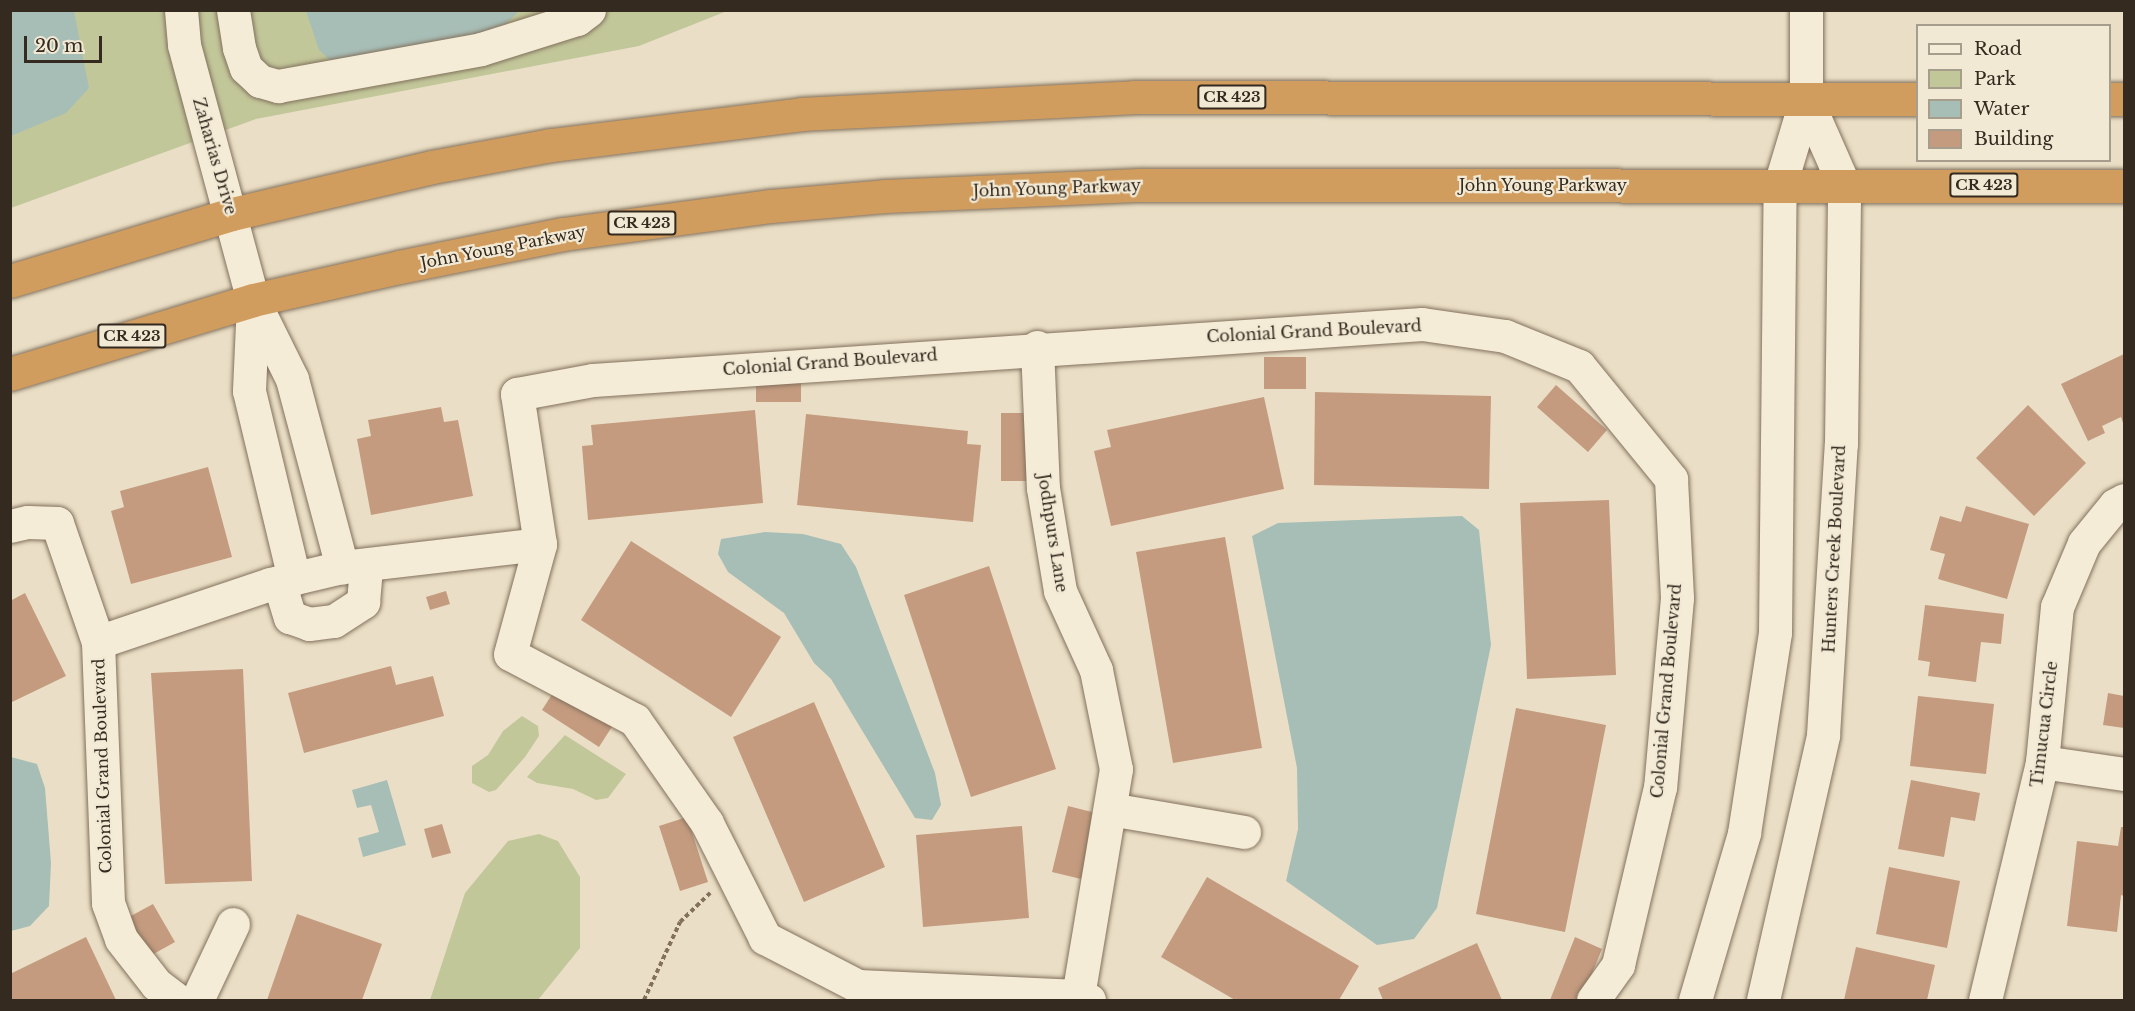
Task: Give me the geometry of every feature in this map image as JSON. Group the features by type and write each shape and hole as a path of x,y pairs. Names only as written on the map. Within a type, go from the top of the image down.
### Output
{"highway":[{"name":"CR 423","path":"10,281 232,214 432,167 551,145 801,114 1134,97 1916,99"},
{"name":"John Young Parkway","path":"10,374 253,300 563,234 771,206 885,196 1141,185 2124,186"}],"street":[{"name":"Zaharias Drive","path":"180,10 184,45 232,214 253,300"},
{"path":"233,10 239,48 246,68 260,81 278,86 481,49 577,19 589,10"},
{"name":"Hunters Creek Boulevard","path":"1695,1000 1744,833 1775,632 1780,185 1806,99 1806,10"},
{"name":"Hunters Creek Boulevard","path":"1763,1000 1823,735 1841,444 1844,185 1806,99"},
{"path":"253,300 292,380 354,566 363,602 334,621 309,624 290,617 287,581 249,391 253,300"},
{"name":"Colonial Grand Boulevard","path":"1083,998 858,986 765,938 707,823 635,720 510,654 540,544 517,394 592,380 1037,347 1422,324 1504,336 1579,366 1671,478 1677,598 1660,787 1618,965 1593,1000"},
{"name":"Jodhpurs Lane","path":"1037,347 1045,500 1060,591 1098,681 1116,769 1083,998"},
{"name":"Timucua Circle","path":"1985,1000 2042,762 2057,607 2084,543 2115,505 2124,500"},
{"path":"10,526 28,522 57,523 98,642"},
{"name":"Colonial Grand Boulevard","path":"177,1000 156,984 121,939 108,903 98,642 287,581 354,566 540,544"},
{"path":"2042,762 2124,774"},
{"path":"1110,809 1244,832"},
{"path":"197,1000 233,924"}],"path":[{"path":"644,1000 680,922 695,905 733,875"}],"green space":[{"path":"11,11 727,11 639,46 256,119 11,208"},
{"path":"522,716 538,726 539,736 525,757 496,790 489,792 472,783 472,766 488,755 503,731"},
{"path":"565,735 626,774 608,798 596,800 573,789 537,783 527,777"},
{"path":"539,834 558,841 580,877 580,948 538,1000 430,1000 465,893 508,841"}],"water":[{"path":"11,10 74,11 89,88 66,113 11,136"},
{"path":"306,11 519,11 486,44 337,67 319,50"},
{"path":"1462,516 1479,530 1491,645 1437,908 1414,939 1377,945 1286,881 1298,829 1297,768 1252,536 1278,523"},
{"path":"765,532 803,534 841,544 856,567 935,773 941,805 932,820 915,818 831,679 814,663 784,613 728,572 718,554 721,539"},
{"path":"11,757 37,764 45,788 51,863 49,906 30,926 11,931"},
{"path":"387,780 406,845 363,857 358,838 379,832 371,805 357,808 352,790"}],"building":[{"path":"2124,354 2124,426 2121,417 2102,426 2105,433 2088,441 2061,384"},
{"path":"1264,357 1306,357 1306,389 1264,389"},
{"path":"756,371 801,371 801,402 756,402"},
{"path":"1556,385 1607,430 1588,452 1537,407"},
{"path":"1315,392 1491,396 1489,489 1314,485"},
{"path":"1264,397 1284,489 1111,526 1094,451 1111,447 1107,430"},
{"path":"2028,405 2086,463 2034,516 1976,458"},
{"path":"441,407 444,422 458,420 473,496 371,515 357,439 371,436 368,420"},
{"path":"755,410 763,503 588,520 582,446 593,445 591,425"},
{"path":"1001,413 1029,413 1029,481 1001,481"},
{"path":"806,414 968,431 967,444 981,445 973,522 797,505"},
{"path":"208,467 232,557 131,584 111,511 124,507 120,491"},
{"path":"1609,500 1616,675 1527,679 1520,503"},
{"path":"1966,506 2029,524 2007,599 1938,579 1945,554 1930,550 1940,516 1961,522"},
{"path":"1225,537 1262,748 1173,763 1136,552"},
{"path":"631,541 781,637 731,717 581,620"},
{"path":"989,566 1056,769 971,797 904,595"},
{"path":"446,591 450,604 430,610 426,597"},
{"path":"25,593 66,676 10,703 10,601"},
{"path":"1925,605 2004,614 2001,644 1981,642 1976,682 1928,676 1930,662 1918,660"},
{"path":"391,666 396,685 433,676 444,716 304,753 288,693"},
{"path":"243,669 252,881 165,884 151,673"},
{"path":"558,685 615,722 599,747 542,710"},
{"path":"2108,693 2124,696 2124,728 2103,725"},
{"path":"1918,696 1994,704 1986,774 1910,766"},
{"path":"814,702 885,867 804,902 733,737"},
{"path":"1516,708 1606,725 1565,932 1476,914"},
{"path":"1911,780 1980,793 1975,821 1951,817 1944,857 1898,849"},
{"path":"1068,806 1096,813 1081,879 1052,872"},
{"path":"687,817 708,882 680,891 659,826"},
{"path":"442,824 451,853 432,858 424,829"},
{"path":"1022,826 1029,918 923,927 916,835"},
{"path":"2121,827 2124,827 2124,896 2121,895 2117,932 2067,926 2077,841 2118,846"},
{"path":"1889,867 1960,881 1947,948 1876,934"},
{"path":"1207,877 1359,966 1339,1000 1235,1000 1161,957"},
{"path":"153,904 175,942 150,956 129,917"},
{"path":"297,914 382,944 362,1000 267,1000"},
{"path":"86,937 116,1000 10,1000 10,974"},
{"path":"1575,937 1602,949 1581,1000 1550,1000"},
{"path":"1477,943 1502,1000 1383,1000 1378,988"},
{"path":"1856,947 1935,965 1927,1000 1844,1000"}]}
